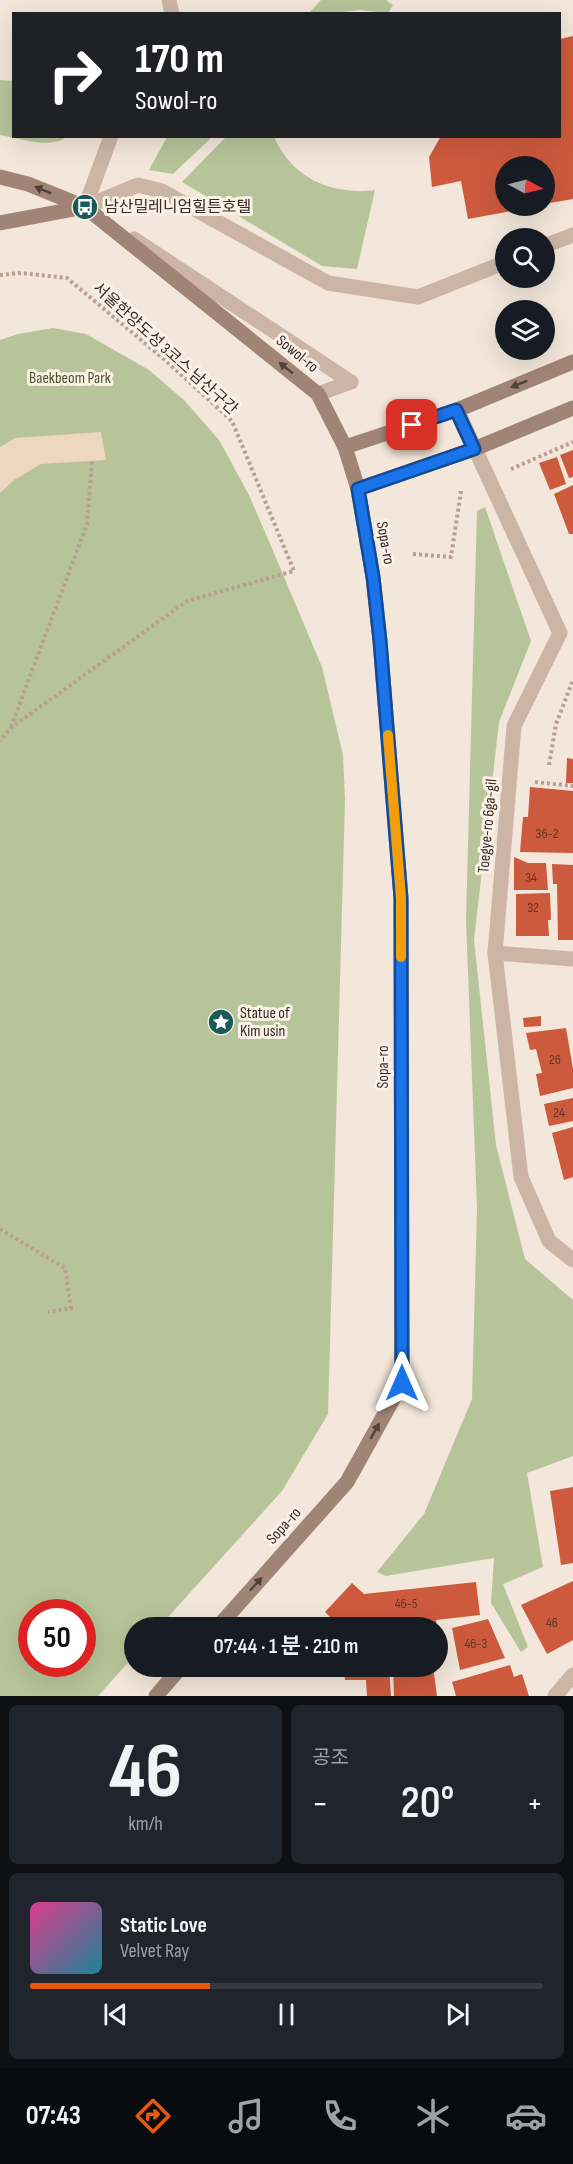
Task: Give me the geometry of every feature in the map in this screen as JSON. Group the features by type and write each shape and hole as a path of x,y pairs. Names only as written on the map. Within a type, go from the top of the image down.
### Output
{"main road":[{"name":"Sowol-ro","path":"0,177 28,184 85,207 318,394 345,447"},
{"path":"0,223 85,207"},
{"path":"345,447 456,410 573,362"},
{"path":"358,489 474,449 573,408"},
{"name":"Sopa-ro","path":"227,1617 347,1482 402,1383 401,898 373,577 358,489 345,447"},
{"path":"156,1696 172,1677"}],"street":[{"path":"85,207 110,138"},
{"path":"85,207 138,184 162,191 328,283 418,297 495,266"},
{"path":"85,207 351,382 318,394"},
{"path":"555,242 573,235"},
{"name":"Toegye-ro 6ga-gil","path":"456,410 567,634 514,726 495,954 521,1177 549,1241 573,1260"},
{"path":"495,954 573,959"},
{"path":"559,1694 573,1676"}],"path":[{"name":"서울한양도성 3코스 남산구간","path":"0,275 21,273 67,279 165,360 232,422 294,571 187,602 11,728"},
{"path":"506,471 573,442"},
{"path":"0,741 11,728 87,524 92,461"},
{"path":"413,554 450,557 461,491"},
{"path":"549,765 556,724 573,680"},
{"path":"510,779 573,786"},
{"path":"0,1228 65,1268 71,1308 48,1312"}],"green space":[{"path":"321,0 386,0 393,5 389,12 360,10 310,12"},
{"path":"0,80 12,81 12,138 0,135"},
{"path":"13,138 65,138 43,143"},
{"path":"166,138 211,138 173,174 149,170"},
{"path":"225,138 275,138 292,164 315,181 343,190 375,190 357,269 322,266 182,182"},
{"name":"Baekbeom Park","path":"53,328 86,334 149,370 184,400 219,440 249,495 322,667 343,755 345,800 328,1414 282,1491 168,1617 124,1617 124,1667 98,1696 0,1696 0,340 18,334"},
{"path":"485,507 531,641 499,722 474,940 496,1145 525,1259 573,1300 573,1456 527,1473 543,1567 503,1584 528,1647 521,1652 491,1603 494,1558 386,1576 377,1572 424,1514 472,1399 477,1208 466,920 477,511"}],"shaded area":[{"path":"101,432 106,460 41,464 14,480 0,493 0,447 15,438"}],"building":[{"path":"573,36 573,199 555,202 555,156 495,156 495,214 468,219 461,181 432,187 429,157 440,138 561,138 561,39"},
{"path":"573,450 573,477 569,478 560,455"},
{"path":"557,457 566,484 550,490 539,463"},
{"path":"573,485 573,534 569,534 554,494"},
{"path":"567,758 573,759 573,783 566,783"},
{"path":"530,787 573,791 573,853 520,852 523,817 528,817"},
{"path":"514,857 528,863 546,863 548,890 514,890"},
{"path":"552,864 573,865 573,940 558,940 557,884 553,884"},
{"path":"550,893 549,936 516,936 516,894"},
{"path":"541,1016 541,1026 524,1027 523,1018"},
{"path":"566,1028 573,1069 573,1088 540,1096 536,1074 542,1073 536,1049 530,1050 526,1033"},
{"path":"573,1098 573,1121 549,1126 544,1104"},
{"path":"573,1127 573,1177 564,1180 552,1133"},
{"path":"573,1487 573,1563 561,1565 550,1491"},
{"path":"573,1581 573,1640 547,1654 521,1605"},
{"path":"476,1582 480,1615 448,1619 330,1617 325,1612 352,1583 364,1594"},
{"path":"488,1619 505,1658 460,1670 452,1628"},
{"path":"510,1665 514,1677 522,1674 529,1696 456,1696 452,1682"},
{"path":"345,1677 390,1677 391,1696 367,1696 366,1680 345,1680"},
{"path":"393,1677 434,1677 437,1696 394,1696"}],"slow traffic":[{"path":"388,735 401,898 401,957"}],"place":[{"name":"남산밀레니엄힐튼호텔","path":"85,207"},
{"name":"Statue of Kim usin","path":"221,1022"}],"route":[{"path":"402,1383 401,898 380,641 373,577 358,489 474,449 456,410 412,425"}]}
